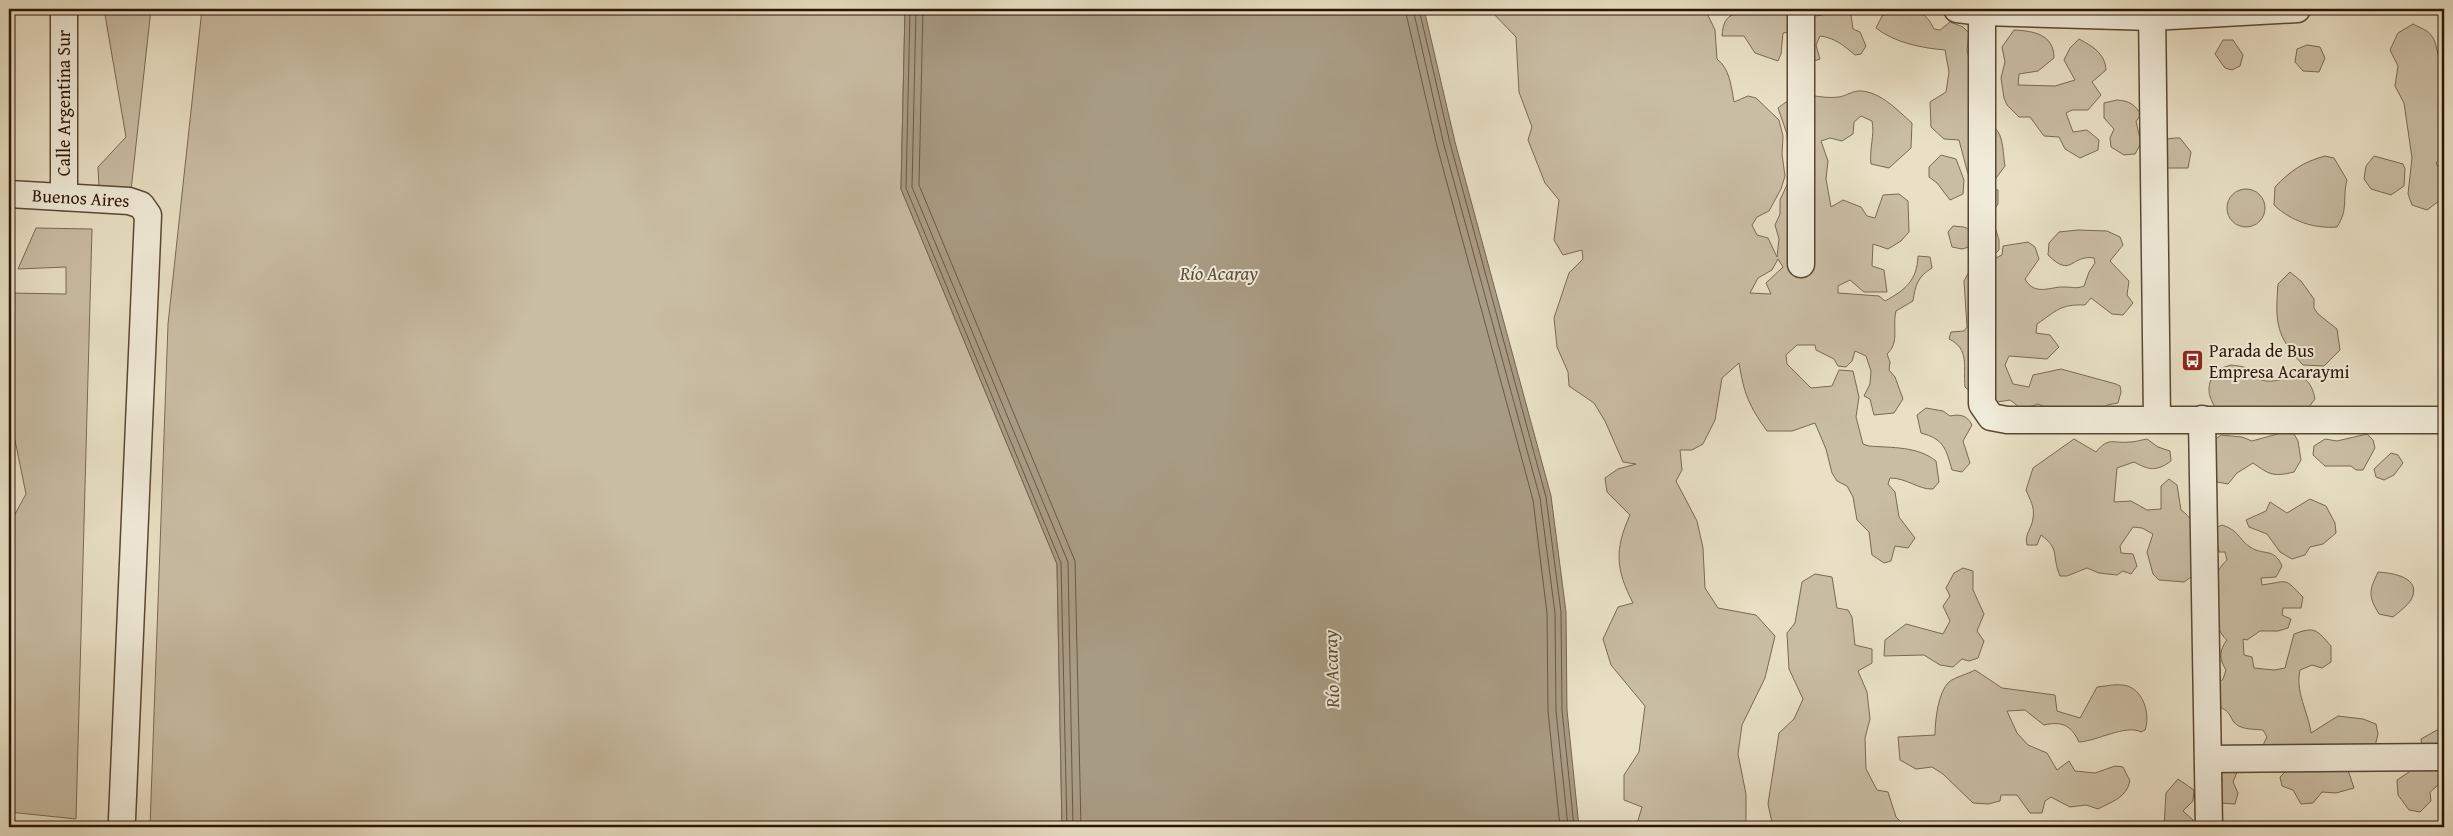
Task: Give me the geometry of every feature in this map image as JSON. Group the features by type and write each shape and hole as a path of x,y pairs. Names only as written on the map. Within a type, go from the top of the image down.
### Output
{"street":[{"name":"Calle Argentina Sur","path":"64,9 64,197"},
{"path":"1801,9 1801,264"},
{"path":"2297,9 2152,13 1969,10 1982,404 1991,417 2007,420 2444,420"},
{"path":"2152,13 2157,419"},
{"name":"Buenos Aires","path":"9,194 129,201 141,205 148,216 122,819"},
{"path":"2202,419 2209,827"},
{"path":"2209,759 2444,757"}],"shaded area":[{"path":"104,9 151,9 131,190 99,188 98,167 126,137"},
{"path":"202,9 905,9 901,189 1057,564 1062,827 150,827 168,324"},
{"path":"1489,9 1705,9 1715,30 1717,59 1727,73 1734,102 1748,96 1756,98 1779,120 1783,136 1782,154 1785,176 1781,189 1769,211 1757,217 1752,225 1757,235 1768,238 1777,257 1779,239 1775,225 1780,214 1780,200 1790,178 1787,134 1778,108 1795,97 1808,95 1839,97 1861,91 1882,98 1912,123 1911,148 1889,168 1871,164 1872,121 1861,116 1854,122 1853,134 1842,141 1830,138 1821,141 1828,161 1826,179 1831,207 1843,200 1861,207 1867,216 1875,218 1883,195 1899,194 1908,201 1909,232 1901,241 1888,249 1873,244 1872,266 1884,270 1887,292 1864,292 1850,280 1838,286 1838,293 1879,296 1885,301 1909,284 1915,272 1918,256 1930,257 1932,268 1923,274 1918,282 1913,301 1896,311 1895,340 1887,354 1890,362 1889,370 1895,377 1903,399 1894,413 1874,415 1870,399 1864,396 1870,384 1871,371 1866,356 1855,351 1852,361 1846,367 1838,366 1834,359 1816,350 1815,345 1797,345 1786,355 1787,364 1811,388 1832,386 1839,370 1853,371 1859,397 1856,417 1863,444 1913,450 1936,461 1939,482 1933,489 1923,488 1890,478 1888,484 1895,492 1899,517 1915,538 1908,548 1895,546 1891,561 1884,563 1872,555 1869,532 1857,520 1853,497 1847,486 1837,481 1832,473 1826,449 1815,423 1792,431 1767,431 1748,399 1739,363 1722,378 1715,420 1703,444 1692,450 1680,450 1682,470 1676,481 1697,521 1703,548 1705,588 1718,608 1756,615 1775,636 1765,678 1742,725 1738,754 1746,794 1746,827 1636,827 1642,807 1624,800 1624,775 1639,752 1645,706 1611,665 1603,639 1618,607 1633,603 1623,580 1619,560 1621,539 1630,515 1607,492 1605,478 1618,469 1636,464 1623,462 1605,421 1594,403 1569,386 1568,372 1557,347 1554,318 1569,273 1583,259 1582,250 1563,255 1554,240 1559,200 1545,183 1528,140 1532,127 1519,92 1516,37","holes":["1778,259 1783,267 1766,283 1771,294 1750,293 1758,278 1772,270"]},
{"path":"1756,9 1798,9 1805,17 1823,15 1822,9 1840,9 1840,13 1851,15 1853,29 1860,32 1866,46 1861,54 1855,55 1835,40 1820,36 1816,45 1820,59 1814,61 1789,32 1783,33 1781,54 1778,61 1755,53 1744,36 1722,36 1723,27 1728,17"},
{"path":"1899,9 1916,11 1924,15 1934,29 1940,30 1950,22 1963,27 1969,33 1967,50 1970,63 1972,107 1968,109 1973,116 1992,125 1998,132 2002,141 2005,166 1988,189 1998,190 1998,204 1991,214 1999,240 1999,250 1990,259 1969,247 1962,249 1952,247 1948,232 1953,226 1964,227 1975,232 1978,188 1968,174 1959,140 1944,139 1931,127 1930,102 1946,92 1949,72 1945,50 1909,44 1876,28 1882,16"},
{"path":"2413,24 2430,33 2444,65 2444,111 2441,128 2445,142 2443,151 2436,163 2442,174 2441,181 2444,188 2439,201 2427,210 2412,205 2408,194 2412,158 2404,103 2395,86 2398,66 2390,50 2398,33"},
{"path":"2014,30 2028,31 2041,35 2050,44 2054,58 2038,71 2019,74 2018,85 2055,86 2075,80 2064,60 2070,48 2079,39 2093,47 2103,59 2106,70 2092,82 2101,95 2088,110 2072,110 2066,113 2073,132 2087,130 2099,140 2098,150 2080,158 2065,149 2059,137 2044,136 2030,117 2019,117 2007,105 2001,78 2005,62 2002,47"},
{"path":"2223,40 2233,40 2243,55 2240,66 2232,70 2225,68 2215,54"},
{"path":"2307,45 2320,47 2325,58 2319,72 2303,71 2295,62 2297,49"},
{"path":"2117,100 2131,104 2141,115 2136,121 2141,143 2135,154 2124,155 2111,147 2110,138 2114,129 2104,118 2104,103"},
{"path":"2180,138 2191,152 2188,168 2165,168 2160,147 2167,139"},
{"path":"1941,155 1956,159 1964,180 1963,194 1950,200 1937,183 1929,177 1929,167"},
{"path":"2325,156 2334,158 2347,180 2343,214 2337,227 2320,227 2303,223 2295,220 2274,205 2275,187 2281,181 2303,164"},
{"path":"2374,156 2403,164 2405,169 2404,186 2391,195 2371,189 2364,179 2366,166"},
{"path":"2246,189 2260,194 2265,208 2260,222 2246,227 2232,222 2227,208 2232,194"},
{"path":"36,228 92,229 76,819 9,812 9,525 26,494 9,411 9,293 66,294 66,267 18,269"},
{"path":"2078,230 2107,231 2120,237 2123,245 2110,261 2129,281 2127,295 2133,303 2123,315 2112,314 2091,298 2085,305 2059,309 2037,324 2036,333 2050,335 2059,347 2047,359 2009,356 2005,365 2013,384 2029,387 2033,375 2061,369 2116,384 2120,386 2121,392 2118,403 2107,405 2104,412 2053,410 2038,404 2022,409 2010,400 1990,402 1981,400 1965,387 1963,353 1956,343 1949,339 1951,332 1964,331 1967,327 1964,281 1970,270 2002,255 2003,246 2028,242 2035,247 2039,259 2025,279 2034,288 2077,288 2084,286 2089,272 2095,263 2094,258 2080,259 2071,264 2062,265 2048,255 2049,243 2059,232"},
{"path":"2290,272 2301,281 2314,299 2314,308 2318,314 2337,329 2340,350 2324,366 2303,365 2282,337 2277,319 2278,284"},
{"path":"2231,365 2248,369 2262,380 2269,381 2300,377 2306,380 2311,387 2315,399 2305,412 2229,411 2215,407 2209,393 2211,380 2215,370"},
{"path":"1926,408 1943,411 1950,416 1963,416 1972,425 1963,441 1970,463 1962,472 1952,470 1946,451 1935,438 1921,433 1917,415"},
{"path":"2281,433 2294,434 2298,441 2301,460 2294,472 2276,475 2253,463 2237,473 2228,484 2217,482 2210,466 2209,444 2221,435 2242,437 2252,441"},
{"path":"2367,434 2373,440 2375,448 2363,470 2356,470 2351,466 2325,466 2313,455 2314,446 2325,439 2337,441"},
{"path":"2074,439 2096,452 2108,442 2132,442 2147,439 2158,447 2170,451 2171,461 2161,467 2152,469 2134,462 2117,468 2114,502 2131,501 2147,510 2161,509 2161,486 2169,479 2177,485 2181,510 2188,516 2195,530 2195,574 2184,582 2159,580 2153,574 2147,552 2153,534 2142,528 2133,527 2120,546 2121,553 2133,554 2137,566 2131,574 2123,571 2117,575 2099,573 2087,568 2067,576 2060,576 2053,549 2047,540 2041,535 2037,545 2027,545 2026,541 2032,522 2033,510 2026,490 2033,468"},
{"path":"2391,453 2398,455 2403,463 2394,475 2384,480 2376,477 2374,469"},
{"path":"2310,499 2326,506 2335,523 2336,533 2323,544 2310,547 2305,555 2292,559 2280,552 2267,534 2249,527 2246,520 2266,511 2270,502 2287,513"},
{"path":"2222,525 2235,532 2250,547 2272,554 2279,560 2282,566 2276,577 2261,578 2262,585 2286,582 2303,597 2301,608 2283,608 2282,615 2291,619 2288,628 2278,631 2260,631 2247,640 2243,639 2244,655 2252,657 2254,668 2274,670 2285,668 2294,634 2307,630 2315,631 2331,646 2331,662 2322,668 2312,665 2300,670 2300,694 2311,733 2338,716 2363,719 2376,724 2378,734 2375,746 2343,766 2349,773 2354,788 2336,793 2322,792 2313,803 2301,804 2293,790 2282,786 2280,777 2288,769 2260,751 2267,737 2263,730 2246,729 2239,726 2233,721 2228,712 2220,707 2215,686 2223,679 2226,670 2221,655 2222,647 2227,640 2222,635 2216,619 2215,592 2218,571 2227,560 2225,552 2219,552 2215,528"},
{"path":"1963,568 1973,571 1973,590 1984,614 1977,631 1984,641 1978,658 1969,661 1962,659 1953,667 1940,665 1924,655 1884,656 1885,640 1906,624 1943,634 1950,621 1943,606 1950,596 1946,588 1954,573"},
{"path":"2378,572 2398,575 2410,581 2413,586 2414,592 2411,600 2393,617 2379,614 2371,598 2371,589"},
{"path":"1815,574 1832,577 1837,608 1848,610 1852,617 1855,645 1872,649 1872,663 1858,671 1867,692 1870,719 1865,738 1866,769 1877,790 1888,792 1896,817 1906,827 1773,827 1768,804 1779,733 1794,719 1803,699 1789,669 1787,633 1795,623 1802,582"},
{"path":"1975,670 2002,688 2055,695 2057,711 2080,718 2097,687 2124,685 2132,688 2143,701 2147,713 2145,730 2141,732 2135,730 2120,731 2079,742 2069,728 2061,724 2044,725 2025,710 2007,711 2017,733 2028,745 2047,753 2057,770 2069,761 2075,771 2095,773 2115,766 2123,767 2130,781 2122,795 2098,809 2086,805 2070,807 2051,797 2045,801 2042,813 2030,813 2017,795 2001,795 2000,801 1988,804 1973,803 1943,774 1932,767 1916,769 1900,760 1898,737 1935,735 1938,707 1945,687 1952,680"},
{"path":"2437,730 2444,735 2444,780 2430,792 2431,801 2420,812 2409,810 2398,795 2397,780 2424,762 2421,739"},
{"path":"2240,765 2233,782 2238,793 2235,804 2219,803 2213,785 2222,781 2222,778 2214,771"},
{"path":"2178,779 2194,790 2193,801 2183,811 2193,820 2193,827 2164,827 2166,793"}],"water":[{"name":"Río Acaray","path":"905,9 1424,9 1455,142 1551,496 1566,612 1567,710 1579,827 1062,827 1057,564 901,189"}],"place":[{"name":"Parada de Bus Empresa Acaraymi","path":"2193,361"}]}
